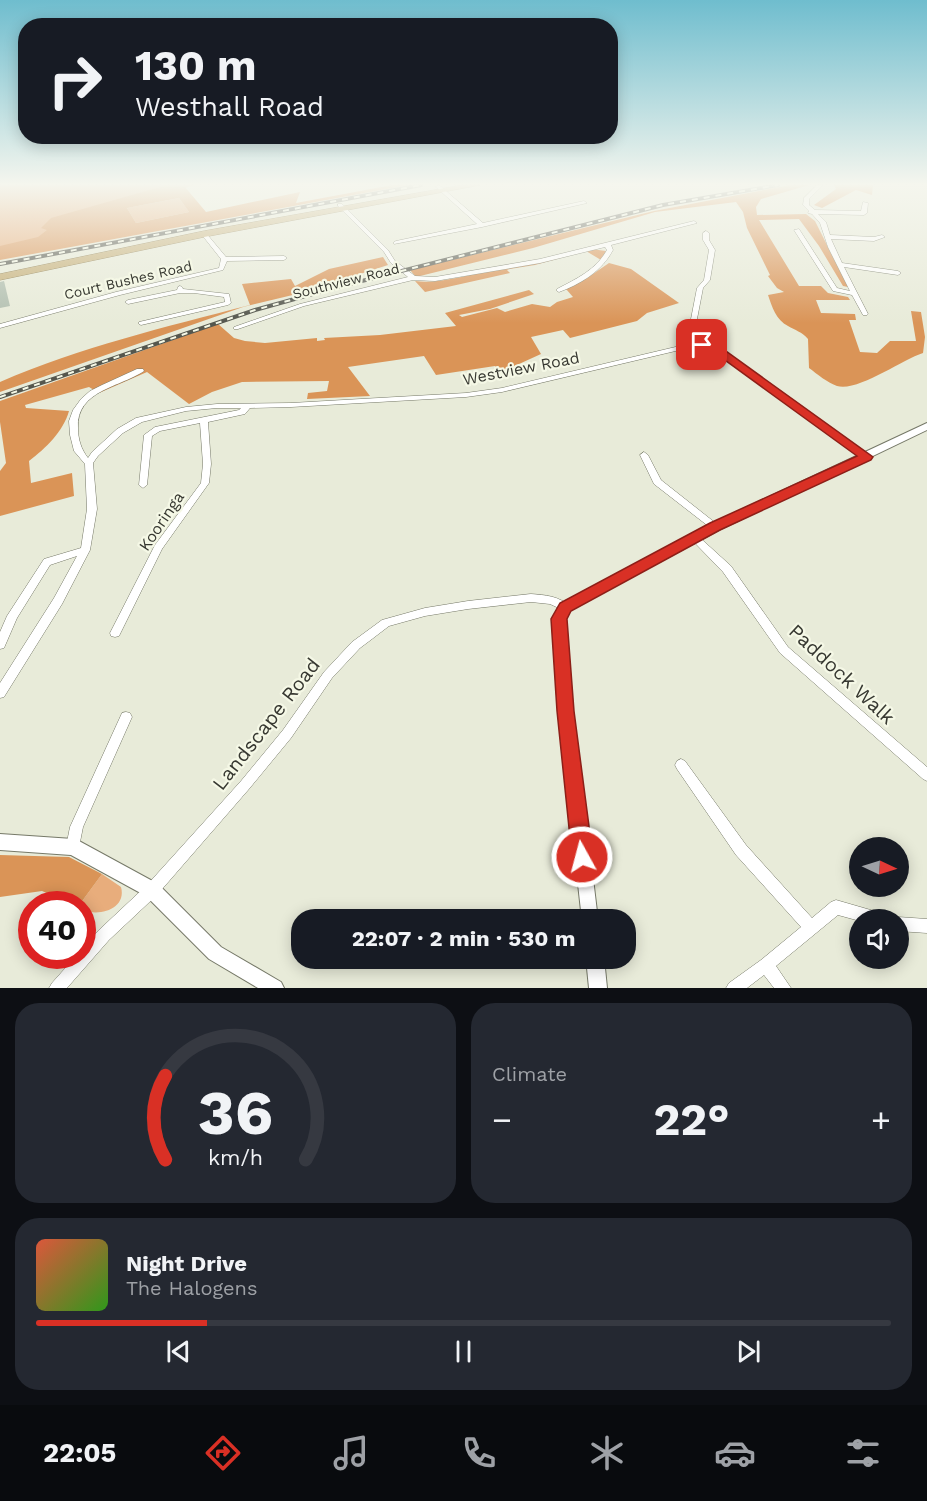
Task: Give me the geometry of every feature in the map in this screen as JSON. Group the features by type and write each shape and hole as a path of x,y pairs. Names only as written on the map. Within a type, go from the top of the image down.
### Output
{"highway":[{"path":"0,277 99,254 217,231"},
{"path":"0,272 219,231"}],"street":[{"path":"366,231 386,251 393,262 413,279"},
{"path":"396,243 453,231"},
{"name":"Southview Road","path":"236,328 302,305 413,279 435,279 540,261 660,231"},
{"path":"798,231 835,290 856,294"},
{"path":"825,231 865,314"},
{"path":"706,233 706,240 712,250 707,280 700,288 694,319 703,339 866,457"},
{"name":"Court Bushes Road","path":"0,326 118,293 220,269 224,259 204,234"},
{"path":"827,237 874,239 882,237"},
{"path":"559,290 595,270 605,260 610,250 607,244"},
{"path":"224,259 284,258"},
{"path":"841,265 898,273"},
{"path":"179,280 180,291"},
{"path":"128,302 180,291 227,295 228,303 141,323"},
{"name":"Westview Road","path":"89,463 95,454 120,431 139,420 186,409 466,395 502,390 684,347 709,345"},
{"path":"0,693 58,601 85,550 92,509 89,463 79,455 71,422 75,411 81,402 98,389 140,371"},
{"path":"143,485 148,435 158,429 242,412 247,409 248,405"},
{"name":"Kooringa","path":"115,633 158,548 205,483 207,464 204,420"},
{"path":"589,909 566,711 559,619 565,607 715,527 927,426"},
{"path":"644,455 657,482 715,527"},
{"name":"Paddock Walk","path":"695,538 727,569 784,651 927,775"},
{"path":"0,645 12,616 46,562 85,550"},
{"name":"Landscape Road","path":"57,988 104,935 152,890 259,768 287,734 328,675 356,645 386,623 424,612 531,598 552,600 565,607"},
{"path":"73,847 77,827 126,717"},
{"path":"681,765 741,850 811,927"},
{"path":"0,842 73,847 152,890 214,953 275,988"},
{"path":"734,988 766,965 836,907 849,911"},
{"path":"909,925 927,926"},
{"path":"766,965 783,988"},
{"path":"596,969 598,988"}],"shaded area":[{"path":"0,231 60,231 0,252"},
{"path":"46,231 157,231 0,260 0,246 38,237"},
{"path":"571,231 590,231 416,277 410,270"},
{"path":"749,231 766,231 799,286 821,286 828,293 848,297 850,300 816,300 821,313 855,314 856,320 849,320 860,352 877,353 890,341 916,341 911,311 921,312 925,337 923,353 868,380 846,387 834,385 809,368 808,339 780,320 775,313 768,295 784,292 777,288 768,276 770,275"},
{"path":"808,231 820,231 848,287 843,286"},
{"path":"591,249 606,251 601,260 586,251 535,265 507,270 510,273 425,292 415,281 448,280 550,260"},
{"path":"383,257 388,265 301,293 243,307 0,392 0,382 61,358 186,321 250,305 242,284 291,279 295,286 329,269"},
{"path":"609,263 631,269 679,303 647,313 637,321 570,338 563,330 531,337 541,354 499,373 495,366 436,375 424,356 348,367 370,396 307,399 308,393 327,391 329,381 242,382 212,392 189,404 147,372 99,393 89,387 25,405 26,408 69,411 63,426 53,439 29,461 31,483 72,473 74,496 0,516 0,471 6,463 0,422 0,401 218,324 234,338 245,341 265,343 317,338 317,341 325,340 324,338 380,335 456,326 445,313 529,290 534,294 490,309 459,315 462,317 497,308 505,312 532,304 550,307 573,297 566,289"},
{"path":"0,855 69,857 102,874 90,891 18,891 18,894 0,897"},
{"path":"102,874 121,887 122,895 116,906 104,912 96,912 96,891 90,891"}],"building":[{"path":"4,281 10,306 0,308 0,282"}],"railway":[{"path":"0,264 175,231"},
{"path":"0,397 255,310 560,231"}],"route":[{"path":"582,857 566,711 559,619 565,607 715,527 866,457 719,351 709,345 702,345"}]}
